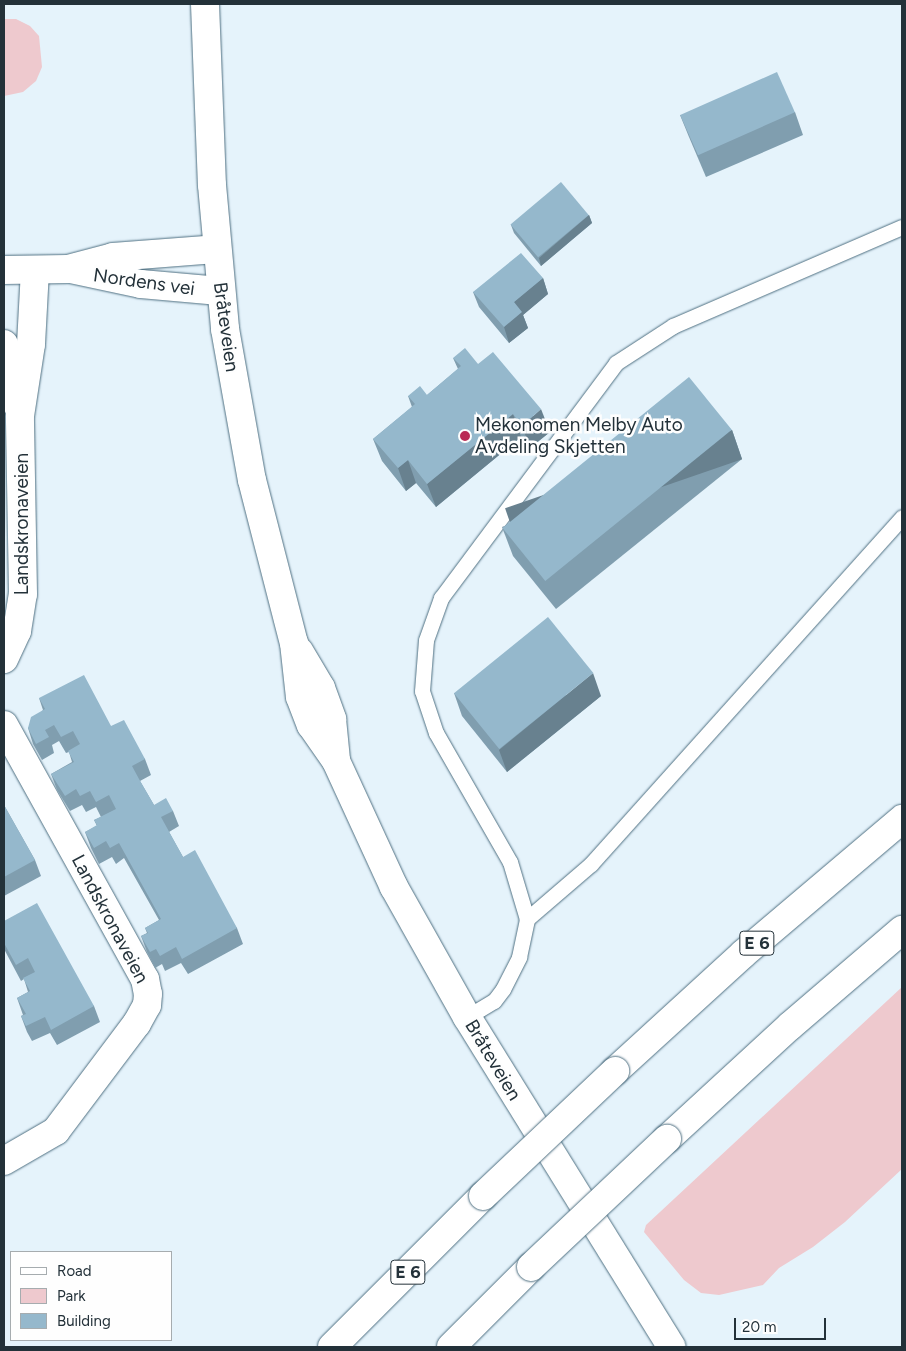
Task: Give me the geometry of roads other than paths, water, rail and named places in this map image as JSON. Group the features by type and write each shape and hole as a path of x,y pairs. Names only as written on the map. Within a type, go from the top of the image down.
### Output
{"main road":[{"name":"Bråteveien","path":"205,4 216,249 220,291 252,480 294,644 300,696 311,725 336,761 381,861 467,1017 672,1347"},
{"name":"Nordens vei","path":"4,270 68,269 113,258 216,249"},
{"name":"Nordens vei","path":"68,269 142,284 220,291"},
{"name":"Landskronaveien","path":"4,658 17,631 23,594 20,416 31,344 35,270"},
{"name":"Landskronaveien","path":"4,344 20,416"},
{"name":"Landskronaveien","path":"4,1161 56,1131 137,1022 147,1006 148,994 144,979 6,736"},
{"name":"E 6","path":"332,1347 483,1196 615,1070 743,954 902,819"},
{"path":"451,1347 531,1267 667,1139 790,1026 902,930"}],"lane":[{"path":"467,1017 494,1001 503,990 520,957 527,919 510,862 436,733 422,691 426,640 441,598 616,363 673,326 902,227"},
{"path":"527,919 591,864 902,517"}],"place":[{"name":"Mekonomen Melby Auto Avdeling Skjetten","path":"465,436"}]}
